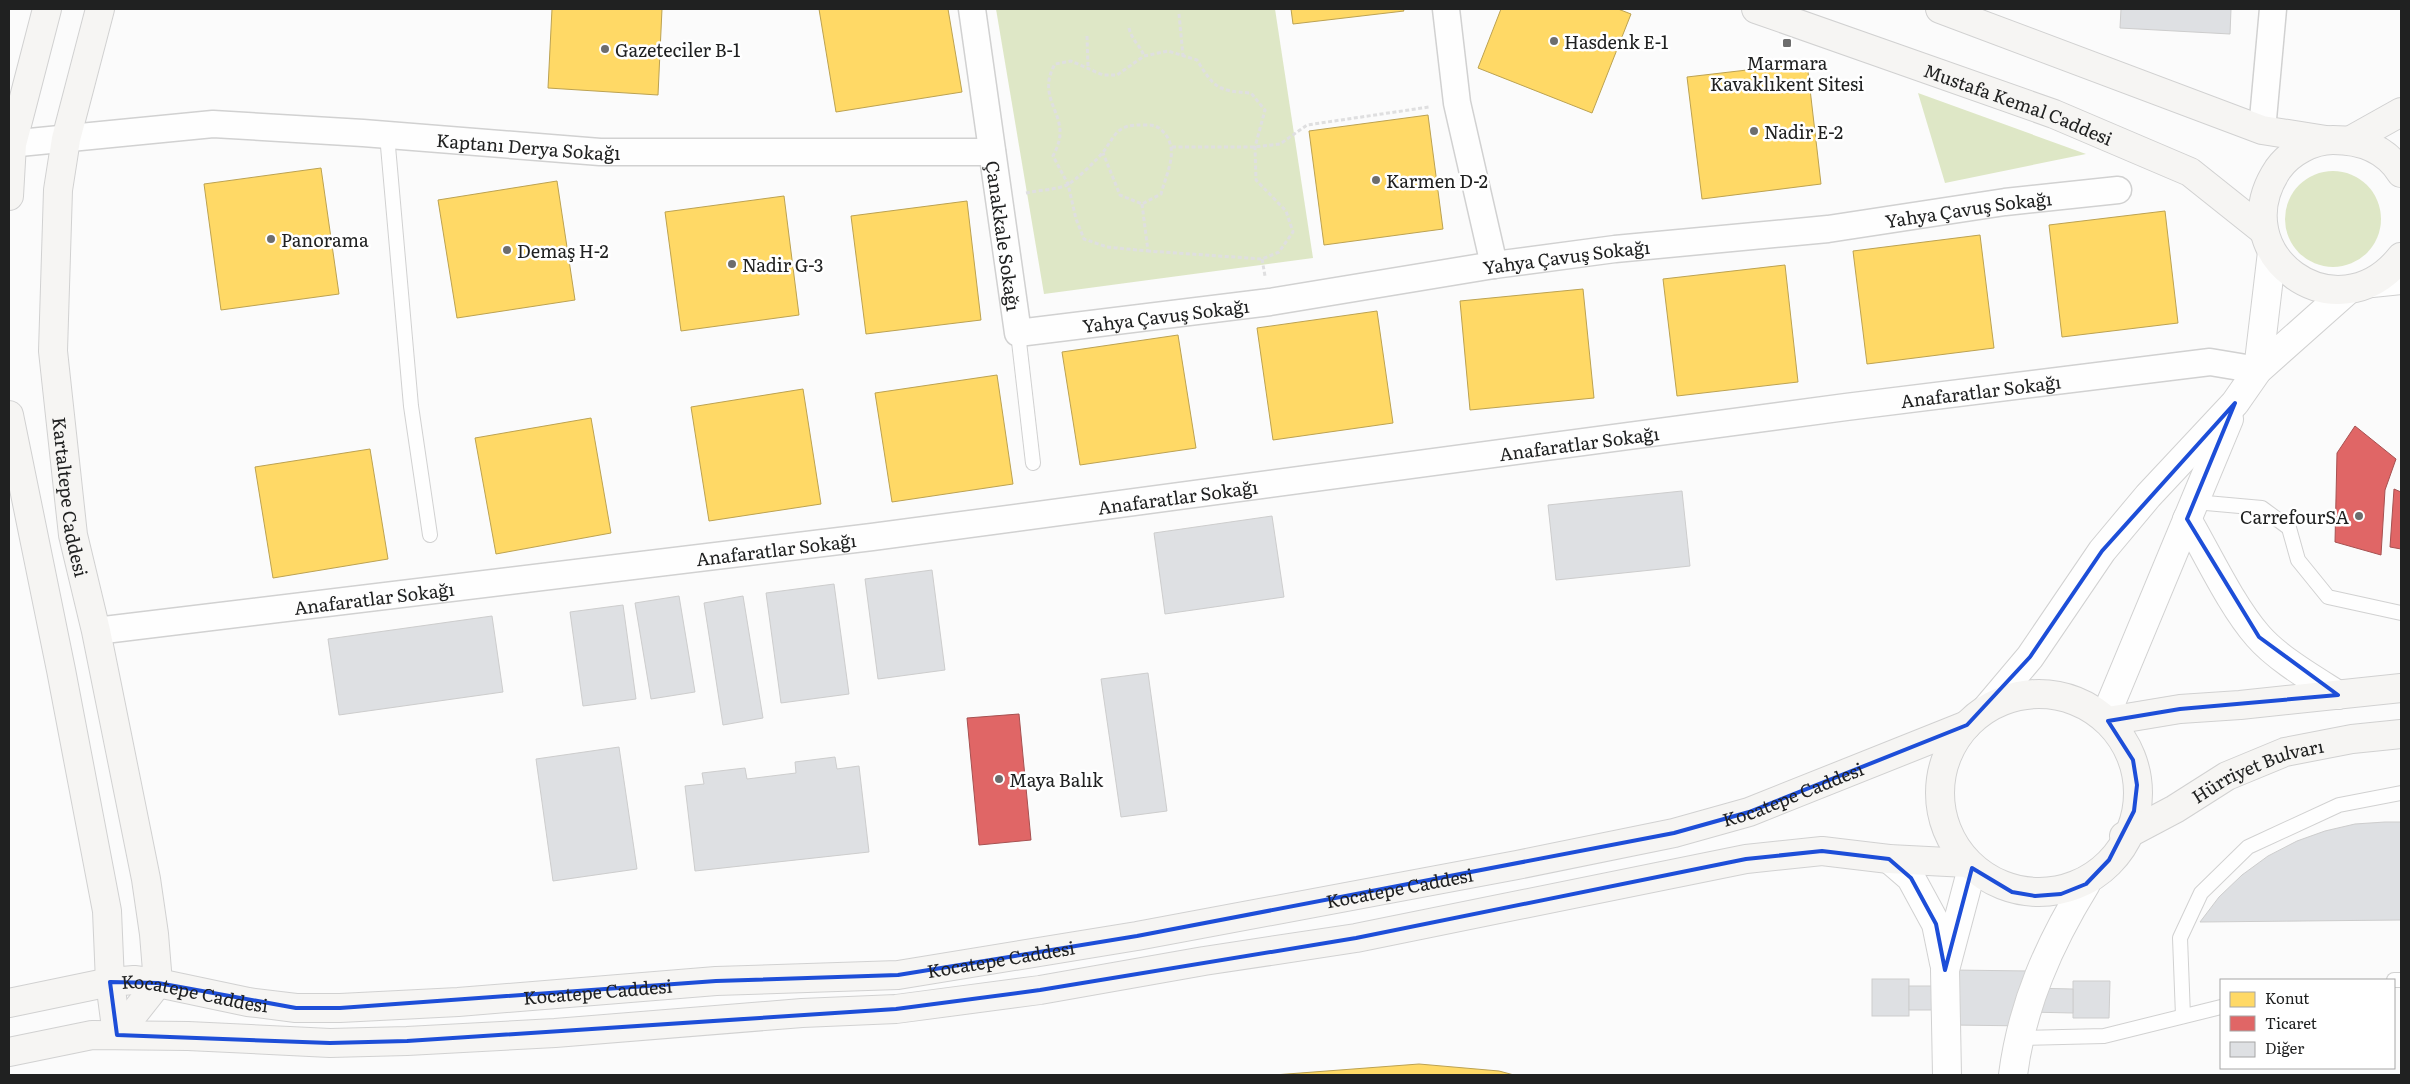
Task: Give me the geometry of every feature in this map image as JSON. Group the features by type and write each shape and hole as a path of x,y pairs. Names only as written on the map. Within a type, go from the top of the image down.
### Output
{"main road":[{"path":"9,196 10,144 47,9"},
{"name":"Kartaltepe Caddesi","path":"100,9 66,139 58,190 53,351 73,535 96,631 146,879 154,934 158,983"},
{"name":"Mustafa Kemal Caddesi","path":"1756,9 2054,114 2190,172 2268,242 2286,270 2306,284 2328,290 2360,287"},
{"path":"1940,9 2262,130 2338,140 2374,148 2394,163 2401,173"},
{"path":"2268,242 2262,206 2269,183 2283,162 2302,148 2338,140 2401,112"},
{"path":"2360,287 2391,270 2401,257"},
{"path":"9,416 107,911 110,982 116,1035"},
{"path":"2107,719 2180,709 2401,688"},
{"name":"Kocatepe Caddesi","path":"9,1003 110,982 134,980 158,983 248,1002 296,1008 340,1008 458,1002 716,981 898,976 1137,936 1517,865 1674,833 1749,812 1977,716 2009,697 2043,693 2060,694 2084,703 2107,719 2122,737 2132,760 2136,785 2134,811 2124,836 2109,860 2086,884"},
{"path":"1977,716 1953,746 1945,770 1943,805 1947,828 1957,850 1969,866 1990,882 2012,892 2035,896 2061,894 2086,884"},
{"name":"Hürriyet Bulvarı","path":"2124,836 2175,809 2227,776 2285,752 2352,739 2401,734"},
{"name":"Kocatepe Caddesi","path":"9,1052 92,1035 330,1043 407,1041 555,1033 802,1013 896,1009 1040,990 1204,961 1356,938 1746,859 1822,851 1969,866"},
{"path":"116,1035 158,983"}],"street":[{"name":"Çanakkale Sokağı","path":"972,9 1018,333"},
{"path":"1446,9 1457,103 1494,265"},
{"path":"2262,130 2273,9"},
{"name":"Kaptanı Derya Sokağı","path":"10,144 214,124 387,135 600,152 992,152"},
{"name":"Yahya Çavuş Sokağı","path":"1018,333 1270,302 1494,265 1615,249 1828,229 2005,202 2118,190"},
{"path":"2258,370 2268,242"},
{"path":"1977,716 2030,658 2102,551 2148,496 2235,403 2258,370 2360,287 2401,280"},
{"name":"Anafaratlar Sokağı","path":"96,631 872,537 1846,407 2201,363 2210,362 2258,370"},
{"path":"2107,719 2235,403"},
{"path":"2191,510 2228,592 2259,637 2301,672 2338,695"},
{"path":"1889,859 1911,878 1936,924 1945,970 1947,1075"},
{"path":"1945,970 1969,866"},
{"path":"2013,1075 2020,1038 2032,993 2059,929 2086,884"}],"lane":[{"path":"387,135 411,406 430,535"},
{"name":"Çanakkale Sokağı","path":"1018,333 1033,463"},
{"path":"2191,510 2262,508 2289,528 2298,560 2328,597 2401,613"},
{"path":"2183,1016 2180,938 2201,893 2248,847 2339,805 2401,793"},
{"path":"2020,1038 2104,1036 2220,1007"}],"path":[{"path":"1179,14 1183,56"},
{"path":"1129,28 1131,37 1140,46 1144,56"},
{"path":"1087,36 1088,68"},
{"path":"1168,50 1197,60 1208,78 1224,92 1251,93 1265,110 1255,148 1256,180 1286,211 1292,232 1279,252 1262,259 1107,247 1084,239 1076,219 1068,184 1052,156 1059,141 1059,127 1049,94 1048,76 1055,64 1071,61 1103,75 1117,75 1144,56 1168,50"},
{"path":"1172,147 1255,148 1280,144 1307,125 1457,103"},
{"path":"998,198 1068,184 1103,153 1114,134 1125,126 1155,126 1166,134 1172,147 1172,161 1161,194 1142,204"},
{"path":"1103,153 1120,195 1142,204"},
{"path":"1142,204 1148,251"}],"highlighted area":[{"path":"2235,403 2187,519 2259,637 2338,695 2180,709 2108,721 2133,760 2137,785 2134,811 2109,860 2086,884 2061,894 2035,896 2012,892 1972,868 1945,970 1936,924 1911,878 1889,859 1822,851 1746,859 1356,938 1040,990 896,1009 407,1041 330,1043 117,1035 110,982 158,983 296,1008 340,1008 716,981 898,975 1137,936 1674,833 1749,812 1967,725 2030,657 2102,551"}],"green space":[{"path":"996,9 1275,9 1313,258 1044,294"},
{"path":"1918,93 2086,154 1945,183"},
{"path":"2333,171 2351,175 2367,185 2377,201 2381,219 2377,237 2367,253 2351,263 2333,267 2315,263 2299,253 2289,237 2285,219 2289,201 2299,185 2315,175"}],"building: Konut":[{"name":"Gazeteciler B-1","path":"552,9 662,9 658,95 548,88"},
{"path":"819,9 948,9 962,92 836,112"},
{"path":"1291,9 1403,9 1404,11 1293,24"},
{"name":"Hasdenk E-1","path":"1501,9 1618,9 1631,14 1592,113 1478,68"},
{"name":"Nadir E-2","path":"1807,63 1821,184 1702,199 1687,77"},
{"name":"Karmen D-2","path":"1428,115 1443,229 1324,245 1309,131"},
{"name":"Panorama","path":"321,168 339,294 221,310 204,184"},
{"name":"Demaş H-2","path":"557,181 575,300 457,318 438,200"},
{"name":"Nadir G-3","path":"784,196 799,315 681,331 665,212"},
{"path":"967,201 981,320 866,334 851,216"},
{"path":"2165,211 2178,323 2062,337 2049,225"},
{"path":"1980,235 1994,348 1867,364 1853,251"},
{"path":"1785,265 1798,382 1677,396 1663,279"},
{"path":"1583,289 1594,398 1470,410 1460,301"},
{"path":"1377,311 1393,423 1273,440 1257,328"},
{"path":"1178,335 1196,448 1080,465 1062,352"},
{"path":"997,375 1013,484 892,502 875,393"},
{"path":"803,389 821,504 709,521 691,407"},
{"path":"591,418 611,533 496,554 475,438"},
{"path":"370,449 388,559 273,578 255,467"},
{"path":"1419,1064 1499,1071 1514,1075 1274,1075"}],"building: Ticaret":[{"name":"CarrefourSA","path":"2355,426 2396,459 2385,490 2381,555 2335,542 2337,453"},
{"path":"2394,489 2401,492 2401,549 2390,547"},
{"name":"Maya Balık","path":"1019,714 1031,840 979,845 967,718"}],"building: Diğer":[{"path":"2121,9 2231,9 2230,34 2120,28"},
{"path":"1682,491 1690,566 1556,580 1548,505"},
{"path":"1272,516 1284,597 1165,614 1154,533"},
{"path":"932,570 945,670 878,679 865,579"},
{"path":"834,584 849,694 781,703 766,593"},
{"path":"679,596 695,692 651,699 635,603"},
{"path":"743,596 763,718 723,725 704,603"},
{"path":"623,605 636,699 583,706 570,612"},
{"path":"492,616 503,692 339,715 328,639"},
{"path":"1148,673 1167,811 1121,817 1101,679"},
{"path":"619,747 637,869 553,881 536,759"},
{"path":"835,757 837,769 859,766 869,852 695,871 685,786 704,784 702,773 745,768 747,779 796,773 795,762"},
{"path":"2401,822 2401,920 2200,922 2219,897 2242,875 2268,856 2297,841 2325,831 2355,824"},
{"path":"1953,970 2029,971 2028,1026 1953,1025"},
{"path":"1872,979 1909,979 1909,1016 1872,1016"},
{"path":"2073,981 2110,981 2109,1018 2073,1018"},
{"path":"1909,986 1953,986 1953,1010 1909,1010"},
{"path":"2028,988 2073,989 2073,1013 2028,1012"}],"place":[{"name":"Hasdenk E-1","path":"1554,41"},
{"name":"Marmara Kavaklıkent Sitesi","path":"1787,43"},
{"name":"Gazeteciler B-1","path":"605,49"},
{"name":"Nadir E-2","path":"1754,131"},
{"name":"Karmen D-2","path":"1376,180"},
{"name":"Panorama","path":"271,239"},
{"name":"Demaş H-2","path":"507,250"},
{"name":"Nadir G-3","path":"732,264"},
{"name":"CarrefourSA","path":"2359,516"},
{"name":"Maya Balık","path":"999,779"}]}
